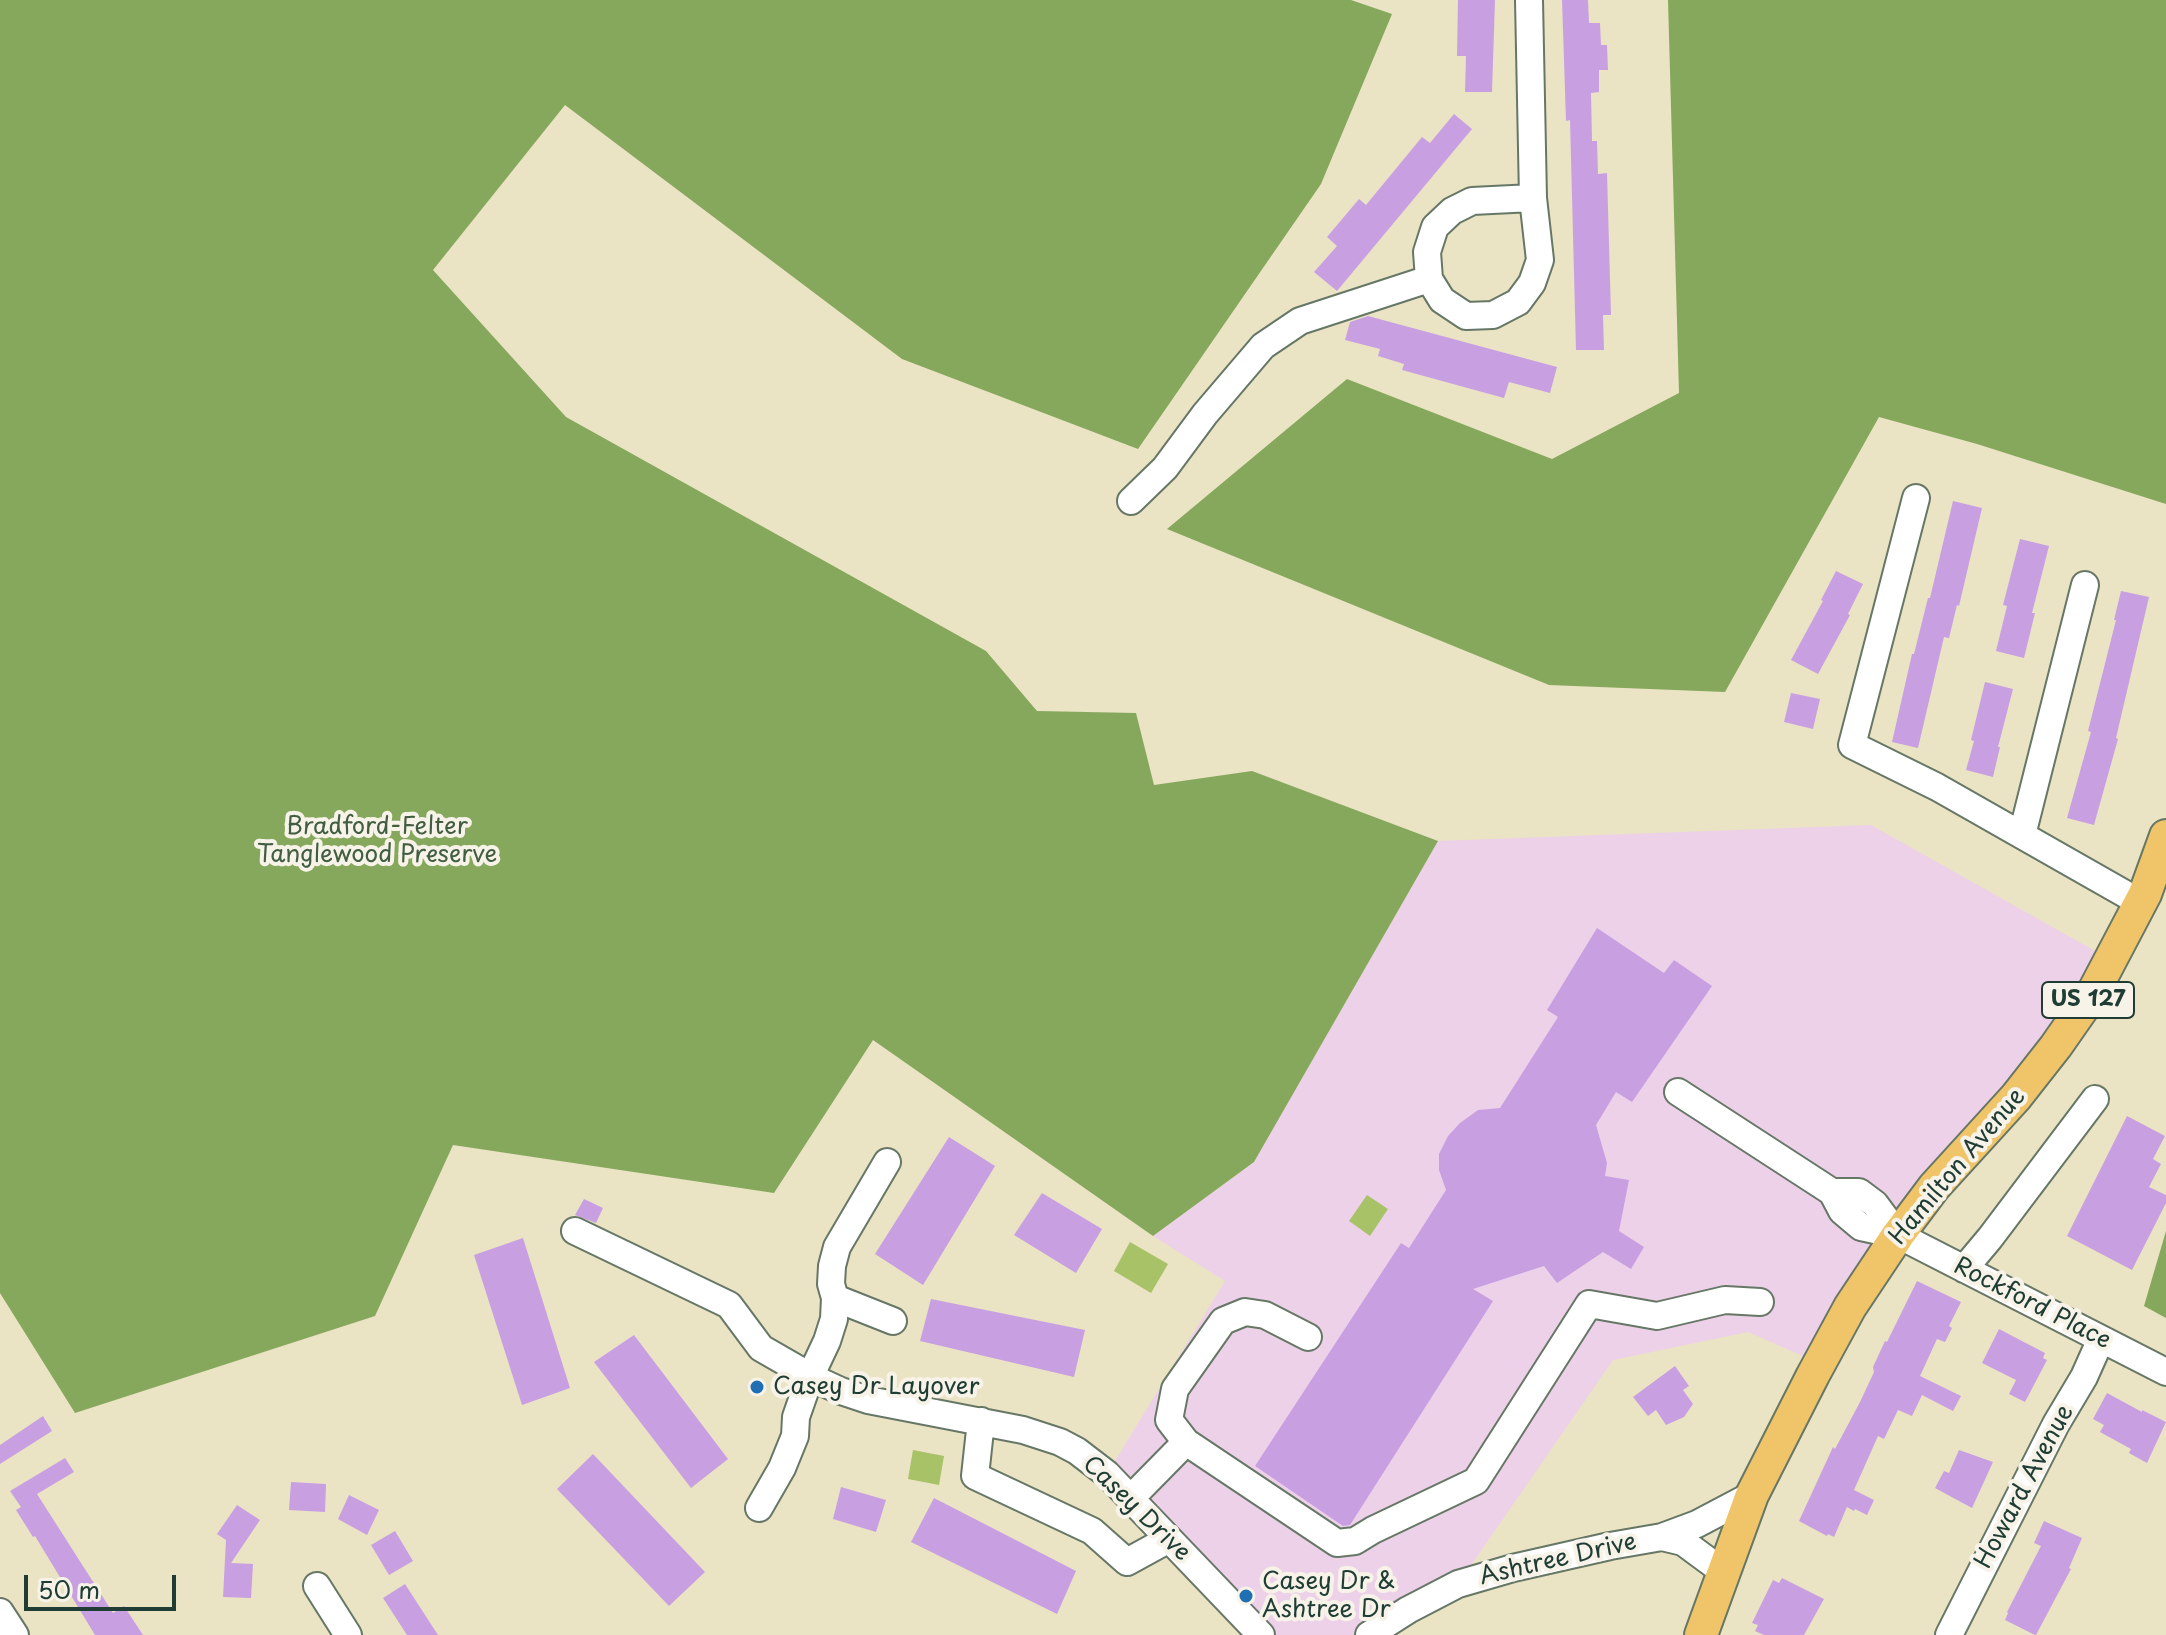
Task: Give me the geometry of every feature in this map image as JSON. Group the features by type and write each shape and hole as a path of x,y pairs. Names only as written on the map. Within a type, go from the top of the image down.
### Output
{"main road":[{"name":"Hamilton Avenue","path":"1701,1635 1752,1495 1845,1316 1934,1187 2016,1097 2093,993 2141,903 2166,836"}],"street":[{"path":"1529,0 1533,198 1540,260 1532,283 1518,302 1493,315 1466,316 1442,300 1429,279 1427,252 1435,227 1452,211 1472,201 1533,198"},
{"path":"1131,501 1165,468 1205,414 1263,346 1300,321 1429,279"},
{"path":"1916,498 1852,745 1937,787 2141,903"},
{"path":"2022,835 2085,585"},
{"name":"Rockford Place","path":"1678,1092 1832,1192 1842,1211 1861,1227 1898,1235 2166,1372"},
{"path":"1964,1269 2095,1099"},
{"path":"759,1508 782,1468 795,1436 796,1417 834,1319 835,1298 831,1284 837,1247 887,1162"},
{"name":"Casey Drive","path":"575,1231 729,1305 761,1348 841,1391 868,1400 1023,1430 1060,1442 1085,1456 1107,1474 1169,1539 1253,1633"},
{"path":"835,1298 893,1321"},
{"path":"1308,1337 1265,1315 1245,1312 1223,1321 1175,1389 1169,1420 1186,1442 1337,1543 1355,1541 1476,1481 1589,1304 1657,1316 1725,1300 1760,1302"},
{"name":"Howard Avenue","path":"1949,1635 2101,1339"},
{"path":"981,1421 975,1476 1092,1531 1127,1562 1169,1539"},
{"path":"1130,1499 1186,1442"},
{"name":"Ashtree Drive","path":"1369,1635 1458,1584 1513,1568 1662,1537 1697,1524 1752,1495"},
{"path":"1662,1537 1683,1542 1725,1573"},
{"path":"317,1586 348,1635"}],"shaded area":[{"path":"1871,825 2111,960 1819,1363 1748,1332 1613,1360 1458,1584 1369,1635 1261,1635 1107,1474 1225,1281 1153,1236 1254,1162 1438,841"}],"green space":[{"name":"Bradford-Felter Tanglewood Preserve","path":"0,0 1351,0 1392,14 1321,184 1138,449 902,359 565,105 433,270 566,417 986,651 1037,711 1136,713 1154,785 1252,771 1438,841 1254,1162 1153,1236 873,1040 774,1193 453,1145 375,1316 75,1413 0,1293"},
{"path":"1668,0 2166,0 2166,504 1977,444 1879,417 1725,692 1549,685 1167,529 1347,379 1552,459 1679,393"},
{"path":"1367,1195 1388,1209 1370,1236 1349,1221"},
{"path":"2166,1231 2166,1318 2144,1306"},
{"path":"1130,1242 1168,1264 1151,1293 1114,1271"},
{"path":"913,1450 944,1456 939,1485 908,1479"}],"building":[{"path":"1458,0 1495,0 1492,92 1465,92 1466,56 1457,56"},
{"path":"1562,0 1588,0 1589,23 1600,23 1601,45 1607,45 1608,70 1599,70 1599,92 1591,93 1592,141 1597,141 1598,174 1607,173 1611,315 1603,315 1604,350 1576,350 1570,120 1566,121"},
{"path":"1454,114 1472,129 1337,291 1314,272 1337,246 1327,237 1359,199 1366,205 1422,137 1430,143"},
{"path":"1368,316 1557,367 1550,393 1509,382 1504,398 1402,370 1404,364 1378,356 1380,349 1345,340 1350,322"},
{"path":"1953,501 1982,508 1959,606 1949,638 1944,637 1918,748 1892,742"},
{"path":"2020,539 2049,546 2024,658 1996,651 2007,606 2003,605"},
{"path":"1836,571 1863,584 1818,674 1791,660"},
{"path":"2121,591 2149,597 2118,739 2094,825 2067,818 2091,732 2088,731"},
{"path":"1985,682 2013,689 1993,777 1966,770"},
{"path":"1791,693 1820,699 1813,729 1784,722"},
{"path":"1597,928 1664,973 1674,960 1712,986 1632,1102 1616,1092 1596,1125 1607,1163 1605,1176 1629,1180 1619,1231 1644,1247 1631,1269 1603,1252 1557,1283 1544,1266 1473,1289 1493,1301 1350,1525 1343,1526 1255,1466 1401,1243 1409,1248 1446,1190 1439,1170 1439,1154 1448,1136 1478,1110 1500,1108 1558,1017 1547,1010"},
{"path":"2127,1116 2165,1136 2153,1159 2161,1164 2149,1187 2166,1195 2166,1203 2132,1270 2067,1236"},
{"path":"949,1137 995,1166 923,1285 875,1254"},
{"path":"1042,1193 1102,1229 1076,1273 1014,1235"},
{"path":"584,1199 603,1208 596,1223 575,1215"},
{"path":"523,1238 570,1388 522,1405 474,1255"},
{"path":"1917,1281 1961,1302 1945,1342 1937,1339 1920,1376 1961,1396 1953,1411 1922,1395 1912,1416 1898,1410 1884,1439 1878,1436 1854,1490 1874,1500 1867,1515 1847,1507 1834,1537 1827,1536 1799,1521"},
{"path":"931,1299 1085,1330 1074,1377 920,1341"},
{"path":"1999,1329 2045,1353 2043,1358 2047,1360 2025,1402 2009,1394 2016,1380 1982,1363"},
{"path":"634,1335 728,1459 691,1488 594,1362"},
{"path":"1675,1366 1689,1386 1683,1390 1693,1404 1684,1417 1666,1425 1656,1410 1648,1416 1633,1397"},
{"path":"2107,1393 2166,1422 2147,1463 2129,1453 2131,1449 2100,1432 2104,1425 2093,1419"},
{"path":"43,1416 52,1431 0,1464 0,1445"},
{"path":"1959,1450 1993,1462 1972,1508 1935,1488 1944,1471 1949,1473"},
{"path":"593,1454 705,1572 669,1606 557,1489"},
{"path":"65,1458 74,1472 37,1494 113,1613 124,1606 143,1635 95,1635 16,1510 21,1507 10,1491"},
{"path":"291,1482 326,1484 325,1512 289,1510"},
{"path":"841,1487 886,1500 876,1532 833,1519"},
{"path":"349,1495 379,1510 367,1535 338,1519"},
{"path":"934,1498 1076,1571 1057,1614 911,1542"},
{"path":"237,1505 260,1520 231,1563 253,1564 251,1598 223,1597 226,1540 217,1534"},
{"path":"2044,1521 2082,1538 2071,1569 2035,1635 2005,1620 2041,1546 2034,1543"},
{"path":"395,1531 413,1561 389,1575 371,1545"},
{"path":"1782,1578 1824,1599 1804,1635 1764,1635 1755,1631 1758,1625 1752,1623 1773,1580 1779,1583"},
{"path":"405,1584 438,1635 407,1635 383,1598"}],"place":[{"name":"Casey Dr Layover","path":"757,1387"},
{"name":"Casey Dr & Ashtree Dr","path":"1246,1596"}]}
